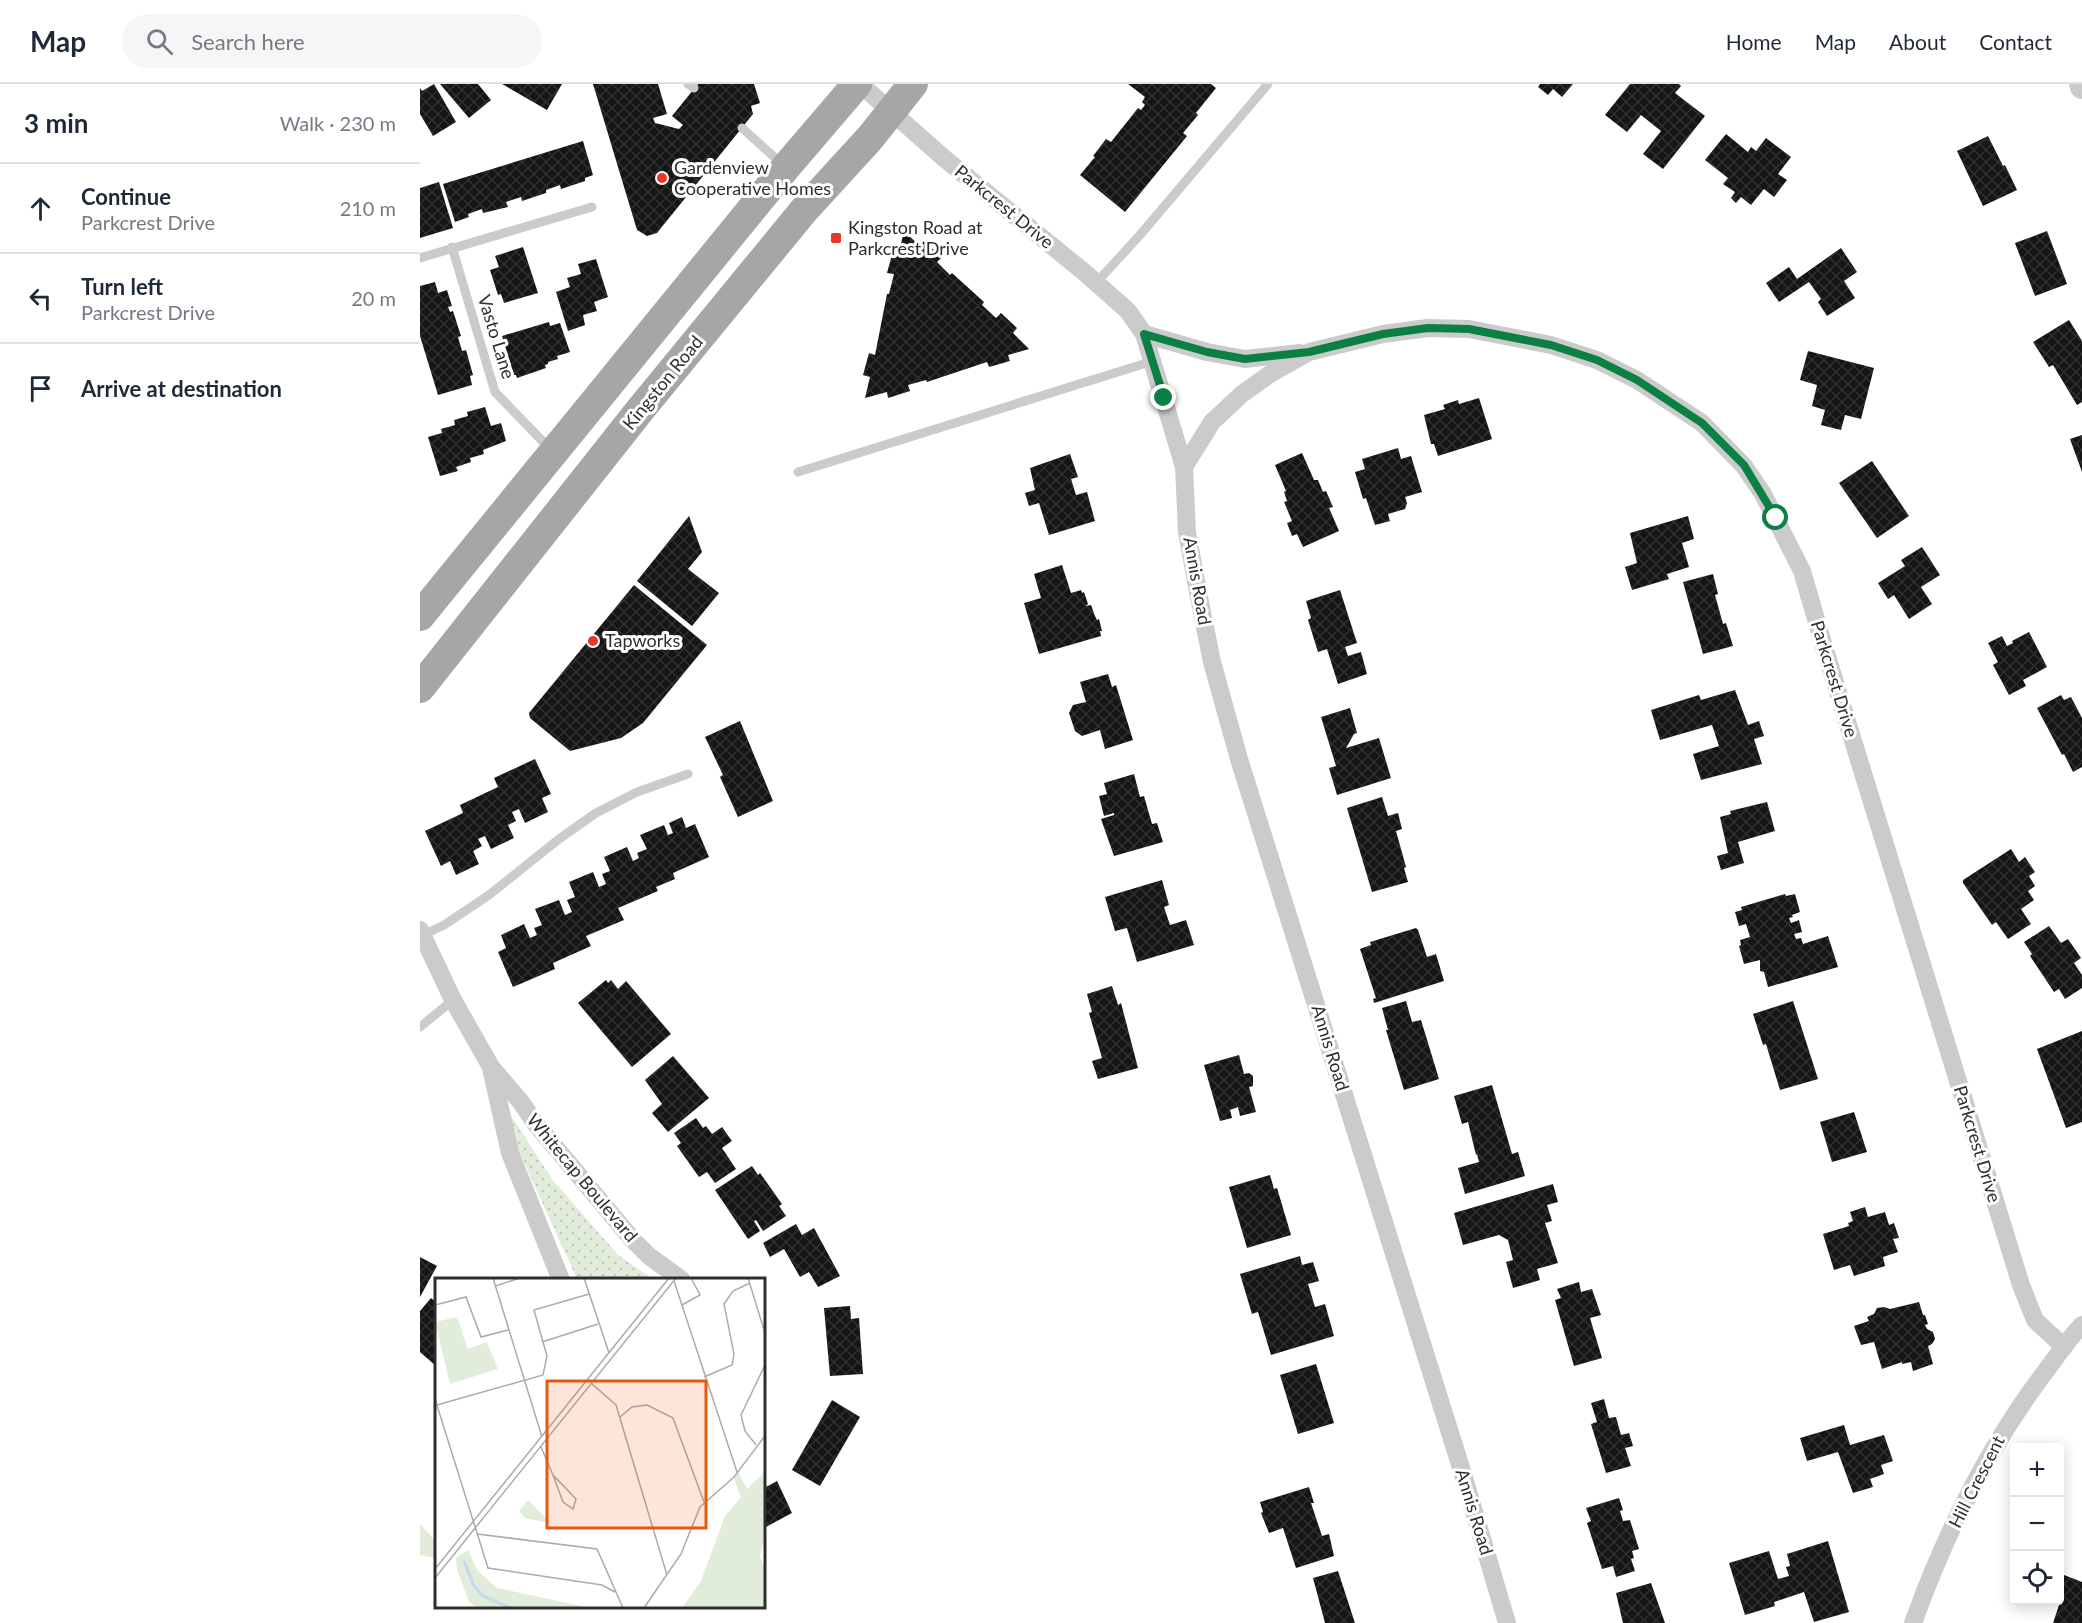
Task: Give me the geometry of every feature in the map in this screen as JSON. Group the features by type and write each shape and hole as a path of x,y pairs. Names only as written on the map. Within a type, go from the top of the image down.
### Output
{"main road":[{"path":"420,616 786,167 858,84"},
{"name":"Kingston Road","path":"420,688 640,410 805,209 870,138 914,84"},
{"path":"786,167 798,179 805,209"}],"street":[{"name":"Parkcrest Drive","path":"858,84 1128,311 1144,334 1184,467"},
{"name":"Parkcrest Drive","path":"1144,334 1207,352 1245,359 1309,352 1383,334 1428,328 1469,329 1551,345 1597,360 1637,380 1702,423 1744,465 1802,570 2021,1285 2035,1320 2064,1347"},
{"name":"Parkcrest Drive","path":"1184,467 1212,422 1242,394 1270,374 1309,352"},
{"name":"Annis Road","path":"1184,467 1187,532 1212,662 1243,770 1507,1623"},
{"name":"Whitecap Boulevard","path":"421,933 453,1000 491,1067 632,1239 649,1256 679,1278"},
{"name":"Whitecap Boulevard","path":"491,1067 510,1153 560,1278"},
{"name":"Hill Crescent","path":"1913,1623 1956,1521 1996,1441 2026,1396 2082,1324"}],"lane":[{"path":"1096,283 1140,235 1268,84"},
{"path":"742,128 786,167"},
{"path":"420,258 592,207"},
{"name":"Vasto Lane","path":"452,247 495,392 553,453"},
{"path":"798,472 1153,361"},
{"path":"421,933 444,925 489,895 559,839 596,813 637,792 688,774"},
{"path":"420,1027 453,1000"}],"green space":[{"path":"499,1097 552,1179 618,1255 652,1278 577,1278 507,1125"},
{"path":"420,1524 435,1540 435,1558 420,1555"}],"building":[{"path":"434,84 456,122 433,136 420,114 420,88 422,91"},
{"path":"440,84 478,84 491,100 469,118"},
{"path":"502,84 562,84 547,110"},
{"name":"Gardenview Cooperative Homes","path":"593,84 658,84 667,114 653,118 655,123 679,129 683,125 672,116 698,84 754,84 760,103 751,106 753,114 657,233 647,236 637,230"},
{"path":"1128,84 1211,84 1216,88 1183,133 1187,136 1125,212 1080,175 1106,139 1111,142 1138,108 1141,110 1145,105 1142,102 1145,97"},
{"path":"1540,84 1573,84 1562,97 1553,89 1548,95 1538,87"},
{"path":"1630,84 1679,84 1681,86 1675,93 1705,116 1663,169 1643,154 1661,131 1641,115 1627,132 1605,115"},
{"path":"1726,134 1748,152 1751,147 1756,151 1766,138 1791,157 1778,174 1787,180 1774,197 1764,189 1751,205 1741,197 1736,203 1731,198 1735,192 1723,184 1728,178 1705,160"},
{"path":"1988,136 2017,190 1983,206 1957,151"},
{"path":"583,141 593,175 585,178 585,181 561,189 560,185 546,190 546,193 522,201 521,197 506,202 508,207 483,213 482,209 455,222 443,184"},
{"path":"439,182 453,228 420,238 420,188"},
{"path":"904,231 920,246 924,241 942,257 937,262 984,302 982,305 996,318 1001,313 1017,328 1013,333 1029,349 1008,355 1010,361 989,367 987,362 927,382 926,380 908,385 910,391 888,398 887,392 865,398 870,377 863,375 869,353 875,355 887,294 889,294 894,274 887,273 893,251 899,252"},
{"path":"2047,231 2067,284 2035,296 2015,243"},
{"path":"523,247 538,293 504,303 501,294 498,295 490,270 499,267 495,256"},
{"path":"1841,248 1857,272 1844,281 1855,298 1827,316 1818,302 1821,299 1809,282 1779,302 1766,283 1789,267 1797,279"},
{"path":"596,259 608,297 594,302 597,311 583,315 585,325 568,331 556,292 570,287 567,278 581,274 578,264"},
{"path":"435,282 438,293 447,290 452,306 448,307 450,312 453,311 461,336 458,337 462,351 466,350 473,375 470,376 472,385 438,395 420,336 420,286"},
{"path":"2069,320 2082,341 2082,402 2077,405 2053,365 2049,367 2033,342"},
{"path":"549,322 550,326 560,323 570,352 548,362 545,365 546,368 517,378 514,375 502,336"},
{"path":"1808,351 1874,368 1861,419 1845,415 1841,430 1821,425 1825,410 1812,406 1817,385 1800,380"},
{"path":"1479,398 1492,439 1438,456 1434,444 1431,444 1424,415 1445,409 1443,405 1458,400 1459,404"},
{"path":"485,407 491,426 501,423 506,441 483,450 484,454 470,458 471,462 456,467 458,471 440,476 428,437 442,433 441,429 455,425 454,420 468,416 467,412"},
{"path":"2082,435 2082,472 2070,439"},
{"path":"1398,448 1401,459 1411,456 1422,492 1405,497 1407,503 1405,509 1388,514 1390,521 1375,525 1366,498 1363,499 1355,472 1365,469 1362,459"},
{"path":"1302,453 1314,480 1318,480 1323,492 1326,491 1333,507 1329,508 1339,531 1303,547 1297,534 1292,536 1287,523 1292,521 1284,502 1287,501 1284,492 1286,491 1275,465"},
{"path":"1070,454 1078,477 1071,479 1076,495 1087,492 1095,521 1049,535 1039,503 1029,506 1025,493 1035,490 1030,468"},
{"path":"1872,461 1909,516 1877,538 1839,483"},
{"path":"689,516 702,552 688,569 719,593 692,626 637,581"},
{"path":"1688,516 1694,539 1682,543 1689,567 1667,574 1669,579 1632,590 1625,567 1637,563 1630,533"},
{"path":"1922,547 1940,575 1921,587 1932,604 1909,619 1894,595 1888,599 1878,583 1905,566 1901,560"},
{"path":"1062,565 1071,593 1081,590 1082,593 1084,592 1088,604 1086,606 1091,605 1097,620 1099,619 1101,636 1039,654 1024,603 1041,598 1034,574"},
{"path":"1713,574 1718,594 1715,595 1723,624 1726,623 1733,646 1703,654 1683,582"},
{"path":"634,585 707,645 643,723 621,738 570,751 530,718 529,713"},
{"path":"1340,590 1357,643 1345,647 1348,656 1361,652 1367,674 1338,684 1327,649 1318,652 1308,620 1311,618 1306,601"},
{"path":"2029,632 2047,667 2023,680 2026,686 2009,695 1993,665 1998,662 1988,643 2002,636 2007,646"},
{"path":"1108,674 1112,687 1116,685 1133,740 1105,749 1100,730 1082,736 1075,731 1069,713 1073,705 1086,702 1080,682"},
{"path":"1735,690 1748,725 1759,721 1764,736 1754,739 1762,764 1701,780 1693,754 1719,746 1712,725 1660,740 1651,710 1699,695 1701,700"},
{"path":"2061,695 2064,700 2071,697 2082,718 2082,767 2073,772 2037,708"},
{"path":"1350,708 1357,733 1354,734 1346,748 1379,738 1391,778 1337,795 1329,768 1336,766 1321,717"},
{"path":"740,721 773,801 738,817 720,777 723,775 705,737"},
{"path":"535,759 551,794 542,798 548,812 525,823 519,809 512,812 516,821 508,825 514,838 491,849 485,836 478,839 482,846 473,851 479,864 456,875 450,861 441,866 425,831 463,813 460,805 498,787 494,778"},
{"path":"1134,774 1140,797 1144,796 1152,824 1157,823 1163,842 1114,856 1101,819 1114,815 1114,813 1104,816 1099,796 1107,794 1104,783"},
{"path":"1382,797 1388,816 1398,813 1402,829 1396,831 1408,882 1372,892 1347,808"},
{"path":"1767,802 1775,831 1738,842 1744,863 1721,870 1717,856 1728,853 1720,817 1731,814 1730,811"},
{"path":"682,817 686,828 695,824 709,857 673,873 675,879 656,887 658,891 618,908 624,920 586,936 591,946 553,963 555,969 513,987 498,952 506,948 501,935 524,924 530,938 537,935 534,928 542,925 535,909 559,900 565,915 572,912 567,900 575,897 569,882 593,872 599,887 606,884 602,874 610,871 604,857 627,847 633,861 639,858 637,853 647,849 640,835 664,825 668,835 673,833 669,823"},
{"path":"2011,849 2019,862 2025,857 2035,872 2029,876 2035,886 2028,891 2034,900 2021,909 2031,924 2008,939 1996,922 1992,925 1963,880"},
{"path":"1162,880 1169,905 1164,907 1170,925 1186,920 1194,945 1137,962 1127,928 1115,931 1105,897"},
{"path":"1785,894 1786,896 1795,894 1800,912 1789,918 1791,923 1799,920 1802,932 1794,934 1796,939 1801,938 1803,944 1828,936 1838,967 1768,987 1764,972 1760,971 1760,960 1744,964 1739,946 1741,945 1740,940 1750,937 1746,924 1739,926 1735,912 1742,910 1741,907"},
{"path":"2049,926 2061,943 2068,939 2081,958 2074,963 2082,975 2082,988 2065,999 2059,989 2054,992 2030,956 2032,954 2024,942"},
{"path":"1416,928 1427,957 1436,954 1444,981 1374,1003 1373,999 1376,998 1360,949 1371,945 1370,942"},
{"path":"606,980 608,983 611,980 618,989 626,981 671,1034 632,1067 578,1003"},
{"path":"1112,986 1118,1005 1121,1003 1138,1068 1098,1079 1092,1061 1102,1058 1089,1013 1092,1012 1087,994"},
{"path":"1406,1001 1412,1022 1421,1020 1439,1079 1404,1090 1386,1030 1388,1030 1382,1008"},
{"path":"1793,1001 1818,1079 1780,1090 1766,1044 1763,1045 1753,1014"},
{"path":"2082,1031 2082,1122 2066,1128 2037,1049"},
{"path":"1239,1055 1244,1074 1249,1073 1253,1076 1253,1086 1249,1087 1256,1112 1240,1116 1238,1107 1230,1110 1232,1118 1220,1121 1204,1065"},
{"path":"673,1056 709,1098 668,1132 652,1113 662,1104 645,1080"},
{"path":"1492,1085 1512,1154 1518,1152 1525,1176 1465,1194 1458,1168 1479,1162 1468,1122 1462,1124 1454,1096"},
{"path":"1854,1112 1867,1152 1832,1162 1820,1122"},
{"path":"696,1118 703,1128 706,1126 712,1134 722,1127 732,1141 722,1148 736,1169 715,1183 707,1172 699,1177 677,1146 681,1143 674,1133"},
{"path":"752,1166 758,1175 760,1173 782,1204 779,1206 786,1216 763,1231 756,1220 754,1221 760,1231 748,1239 715,1190"},
{"path":"1270,1175 1274,1189 1277,1188 1291,1235 1247,1248 1229,1187"},
{"path":"1553,1184 1558,1202 1547,1205 1552,1221 1545,1223 1558,1263 1537,1269 1540,1280 1513,1288 1506,1262 1513,1260 1508,1240 1499,1235 1463,1245 1454,1213"},
{"path":"1865,1207 1868,1217 1885,1212 1889,1225 1894,1223 1899,1238 1893,1239 1898,1252 1883,1257 1885,1266 1854,1276 1850,1265 1834,1270 1823,1234 1849,1226 1848,1223 1853,1221 1850,1212"},
{"path":"796,1224 802,1235 814,1228 840,1276 818,1287 809,1272 800,1277 784,1249 770,1257 763,1243"},
{"path":"1300,1256 1302,1265 1313,1262 1319,1281 1308,1284 1315,1307 1325,1304 1334,1336 1271,1355 1258,1312 1252,1314 1240,1274"},
{"path":"420,1257 437,1266 420,1297"},
{"path":"1579,1282 1581,1292 1592,1289 1601,1315 1590,1318 1602,1358 1574,1366 1555,1300 1561,1298 1557,1289"},
{"path":"431,1298 435,1301 435,1365 420,1352 420,1311"},
{"path":"1919,1302 1928,1324 1925,1325 1933,1332 1935,1339 1928,1346 1933,1364 1913,1371 1911,1362 1902,1364 1902,1362 1882,1369 1874,1342 1861,1345 1854,1326 1869,1321 1867,1317 1874,1314 1877,1308 1890,1309"},
{"path":"850,1306 851,1319 859,1318 863,1374 830,1376 824,1308"},
{"path":"1316,1364 1334,1423 1298,1434 1280,1375"},
{"path":"1604,1399 1609,1418 1616,1417 1621,1435 1629,1433 1633,1446 1625,1448 1631,1466 1606,1473 1591,1424 1597,1422 1591,1403"},
{"path":"832,1400 860,1417 820,1486 792,1470"},
{"path":"1844,1425 1850,1445 1884,1435 1893,1461 1881,1465 1884,1474 1870,1479 1873,1487 1853,1493 1838,1452 1807,1461 1800,1438"},
{"path":"777,1481 792,1513 765,1527 765,1487"},
{"path":"1309,1487 1314,1503 1311,1503 1322,1536 1329,1534 1334,1556 1296,1568 1283,1528 1269,1533 1261,1513 1263,1512 1260,1502"},
{"path":"1619,1498 1623,1510 1620,1511 1623,1521 1630,1520 1639,1549 1632,1551 1634,1558 1631,1559 1635,1571 1616,1577 1613,1566 1602,1569 1587,1523 1591,1521 1586,1508"},
{"path":"1828,1541 1849,1612 1814,1622 1804,1592 1774,1602 1775,1606 1745,1615 1729,1563 1769,1551 1778,1579 1789,1576 1786,1567 1790,1566 1787,1554"},
{"path":"1338,1571 1355,1623 1325,1623 1313,1578"},
{"path":"2064,1575 2082,1582 2082,1623 2053,1623 2059,1605 2064,1605"},
{"path":"1651,1583 1665,1623 1623,1623 1616,1593"}],"place":[{"name":"Gardenview Cooperative Homes","path":"662,178"},
{"name":"Kingston Road at Parkcrest Drive","path":"836,238"},
{"name":"Tapworks","path":"593,641"}],"route":[{"path":"1164,398 1144,334 1207,352 1245,359 1309,352 1383,334 1428,328 1469,329 1490,333 1551,345 1580,354 1637,380 1702,423 1744,465 1776,518"}]}
